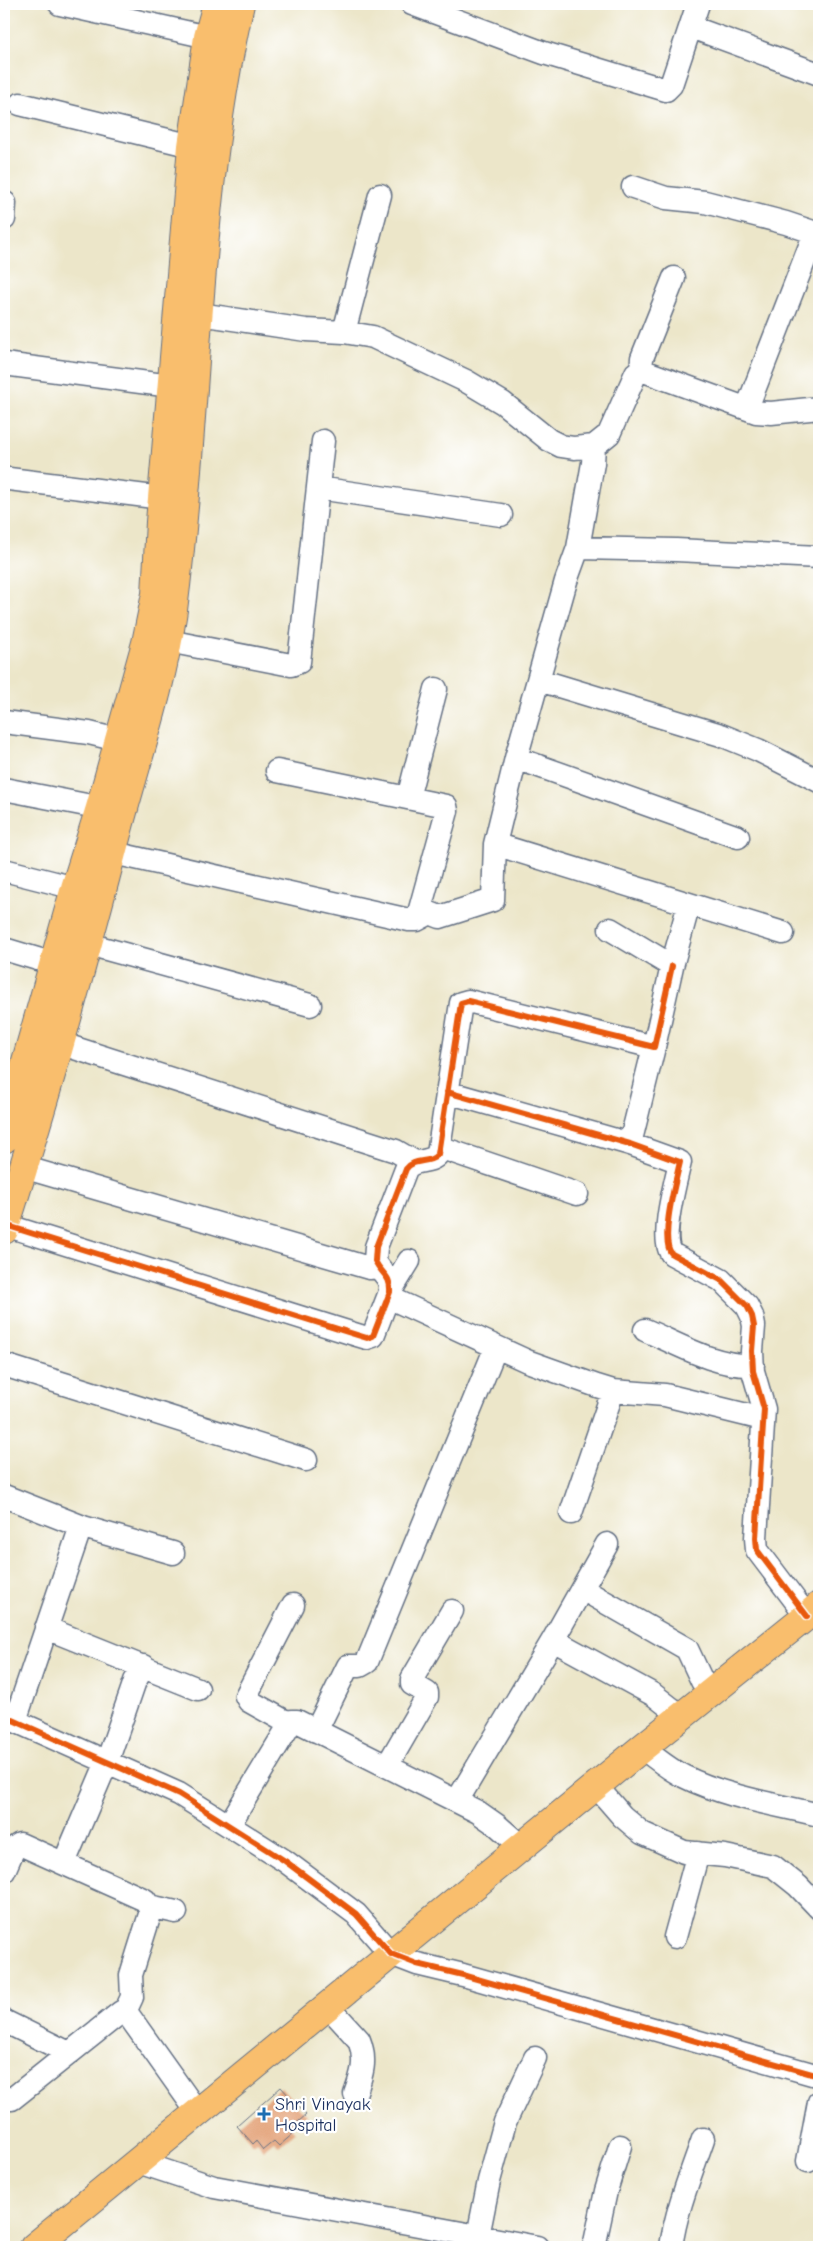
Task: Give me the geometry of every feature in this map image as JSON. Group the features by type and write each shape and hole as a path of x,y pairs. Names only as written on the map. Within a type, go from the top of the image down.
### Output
{"main road":[{"path":"112,810 118,740 146,643 156,594 171,386 192,146 208,36 217,4"},
{"path":"5,1227 88,944 100,850 112,810 145,740 163,672 181,532 213,147 227,58 240,4"},
{"path":"4,1139 75,888 100,850"},
{"path":"34,2247 681,1716 813,1612"}],"street":[{"path":"60,4 208,36"},
{"path":"412,4 544,53 666,90 671,85 698,4"},
{"path":"690,27 819,74"},
{"path":"20,104 192,146"},
{"path":"633,186 666,198 705,202 777,220 817,233 747,408"},
{"path":"344,332 380,195"},
{"path":"199,314 306,330 344,332 374,337 466,381 503,403 549,440 561,446 574,448 594,446 609,434 636,373 640,370 642,358 674,278"},
{"path":"4,364 171,386"},
{"path":"640,370 756,412 771,413 819,408"},
{"path":"168,641 291,665 299,662 323,441"},
{"path":"100,850 409,920 417,920 430,913 440,917 493,900 495,844 516,758 540,680 566,581 578,548 593,463 594,446"},
{"path":"9,479 162,498"},
{"path":"318,488 501,515"},
{"path":"578,548 676,550 819,557"},
{"path":"540,680 721,735 819,781"},
{"path":"408,798 436,689"},
{"path":"4,722 89,733 118,740"},
{"path":"516,758 738,837"},
{"path":"277,771 444,805 448,808 417,920"},
{"path":"4,789 112,810"},
{"path":"495,844 783,933"},
{"path":"4,870 75,888"},
{"path":"630,1144 672,966 689,904"},
{"path":"610,929 672,966"},
{"path":"88,944 310,1005"},
{"path":"4,950 54,964"},
{"path":"59,1043 396,1151 415,1162 430,1161 434,1158 439,1147 460,1006 464,1002 654,1047"},
{"path":"447,1092 630,1144 680,1162 671,1203 668,1247 672,1254 721,1280 747,1306 754,1326 753,1364 762,1401 763,1419 756,1538 758,1550 813,1612"},
{"path":"439,1147 577,1194"},
{"path":"389,1294 389,1278 375,1261 376,1247 406,1169 415,1162"},
{"path":"23,1167 369,1268 378,1267"},
{"path":"5,1227 367,1338 373,1336 389,1294 409,1261"},
{"path":"389,1294 527,1361 613,1391 664,1395 763,1419"},
{"path":"645,1330 734,1365 753,1364"},
{"path":"316,1731 345,1669 352,1664 360,1666 367,1662 496,1347"},
{"path":"4,1365 306,1460"},
{"path":"571,1513 613,1391"},
{"path":"4,1496 83,1528 173,1553"},
{"path":"83,1528 78,1532 46,1628 10,1718 179,1794 285,1861 356,1914 391,1954 417,1964 463,1975 819,2076"},
{"path":"457,1801 553,1640 607,1544"},
{"path":"582,1589 687,1649 702,1681 712,1692"},
{"path":"290,1724 249,1701 246,1696 293,1605"},
{"path":"387,1766 426,1697 426,1693 412,1684 412,1679 452,1611"},
{"path":"46,1628 198,1688"},
{"path":"553,1640 654,1695 681,1716"},
{"path":"64,1863 107,1762 135,1681 144,1666"},
{"path":"229,1825 290,1724 292,1721 297,1721 478,1812 522,1847"},
{"path":"642,1748 681,1775 701,1784 730,1794 819,1815"},
{"path":"596,1786 622,1816 642,1833 684,1852 725,1856 773,1866 798,1886 819,1908"},
{"path":"4,1871 14,1848 18,1844 145,1900 151,1911 131,1975 132,1997 125,2012"},
{"path":"675,1937 698,1854"},
{"path":"149,1906 176,1912"},
{"path":"328,2006 359,2040 362,2047 364,2057 363,2072 355,2094"},
{"path":"4,2098 12,2099 121,2012 125,2012"},
{"path":"125,2012 198,2113"},
{"path":"4,2021 69,2053"},
{"path":"468,2239 489,2181 505,2122 535,2058"},
{"path":"808,2160 819,2102"},
{"path":"671,2247 673,2233 685,2192 703,2139"},
{"path":"594,2247 606,2191 620,2146"},
{"path":"138,2162 214,2187 468,2239 537,2247"}],"building":[{"path":"281,2087 306,2115 291,2128 295,2132 279,2146 274,2141 263,2150 256,2141 253,2144 237,2126"}],"cycle path":[{"path":"5,1225 357,1335 367,1338 373,1336 390,1292 388,1278 375,1261 376,1247 406,1169 414,1163 430,1159 438,1154 461,1003 468,1001 654,1047 672,966"},
{"path":"447,1092 630,1144 680,1162 668,1224 668,1247 672,1254 721,1280 747,1306 752,1316 754,1326 753,1371 764,1409 756,1538 757,1550 807,1616"},
{"path":"4,1716 179,1794 285,1861 356,1914 391,1954 417,1964 463,1975 819,2076"}],"place":[{"name":"Shri Vinayak Hospital","path":"264,2114"}]}
